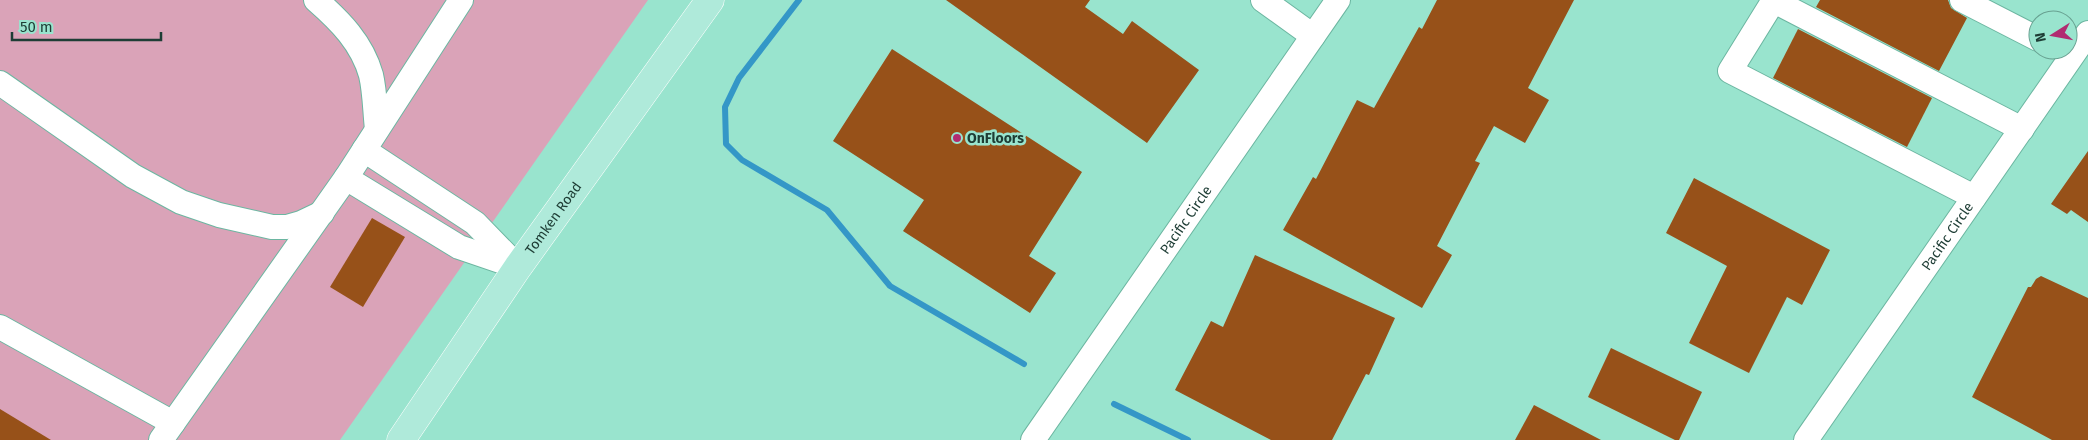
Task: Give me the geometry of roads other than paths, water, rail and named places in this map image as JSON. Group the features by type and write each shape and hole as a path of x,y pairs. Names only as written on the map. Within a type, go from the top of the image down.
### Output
{"main road":[{"name":"Tomken Road","path":"400,440 518,267 710,0"}],"street":[{"path":"316,0 340,21 357,45 371,75 377,129"},
{"path":"0,328 167,431 346,178 461,0"},
{"path":"1263,0 1313,36"},
{"name":"Pacific Circle","path":"1033,440 1338,0"},
{"path":"1974,197 1730,71 1774,0 2022,129"},
{"path":"1962,0 2028,34"},
{"name":"Pacific Circle","path":"2078,42 2088,34"},
{"name":"Pacific Circle","path":"1806,440 2022,129 2061,60"},
{"path":"0,83 133,176 181,202 219,215 272,227 287,227 322,213"},
{"path":"364,150 475,223 518,267"},
{"path":"346,178 459,247 518,267"}],"waterway":[{"path":"799,0 739,78 725,107 726,144 742,160 827,210 890,286 1024,364"},
{"path":"1114,404 1188,440"}],"place":[{"name":"OnFloors","path":"957,138"}]}
